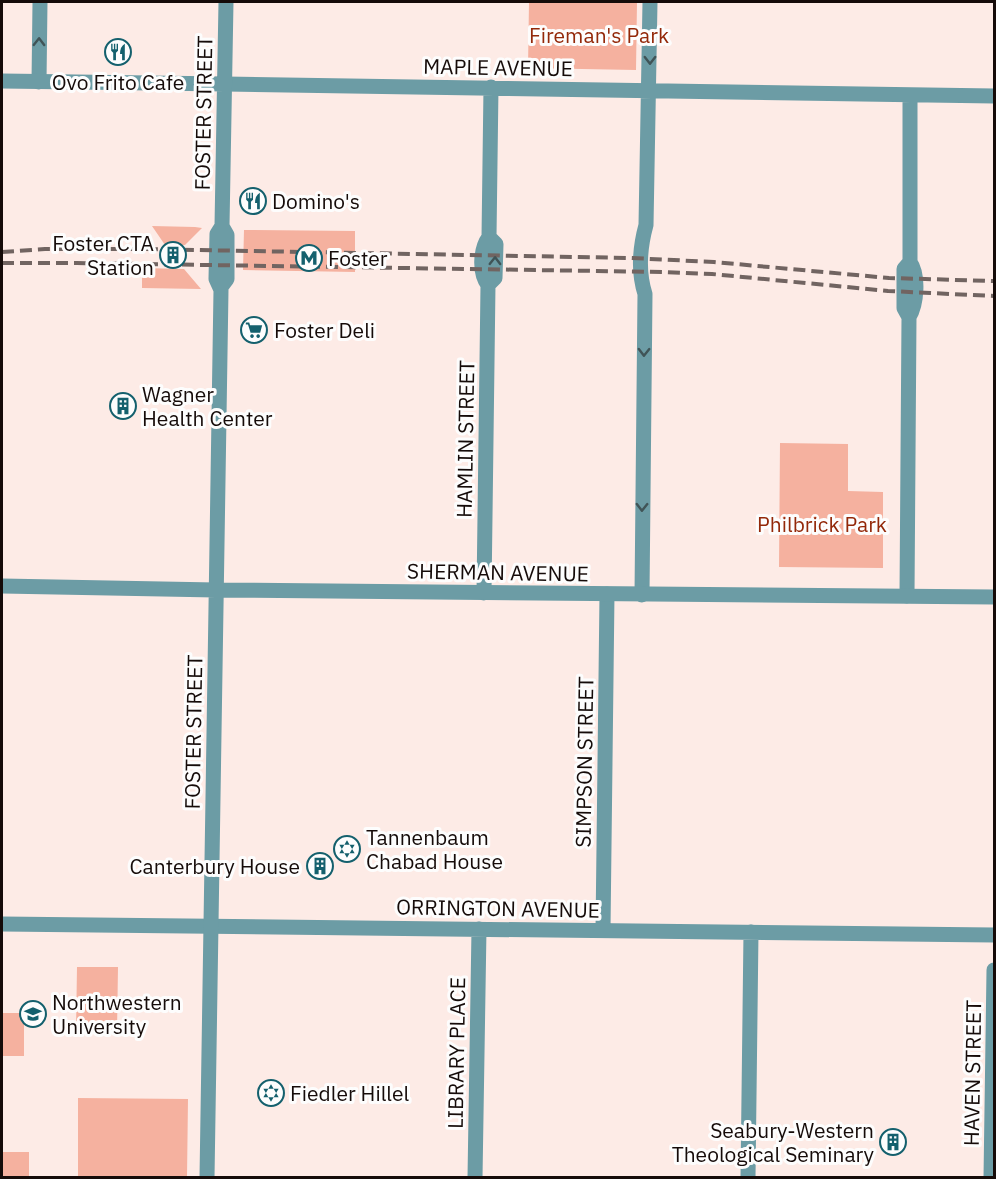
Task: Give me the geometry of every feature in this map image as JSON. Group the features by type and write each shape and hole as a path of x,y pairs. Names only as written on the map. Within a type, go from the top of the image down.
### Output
{"street":[{"path":"39,82 40,2"},
{"name":"FOSTER STREET","path":"207,1178 221,287 216,279 216,268 217,234 222,226 226,2"},
{"path":"642,595 645,294 641,280 641,242 646,225 650,2"},
{"name":"MAPLE AVENUE","path":"2,81 994,96"},
{"name":"HAMLIN STREET","path":"484,592 488,285 495,278 496,244 489,237 492,87"},
{"path":"908,596 909,317 915,308 915,269 910,262 910,95"},
{"name":"SHERMAN AVENUE","path":"2,586 642,595 994,597"},
{"name":"SIMPSON STREET","path":"603,930 607,594"},
{"name":"ORRINGTON AVENUE","path":"2,924 994,934"},
{"name":"LIBRARY PLACE","path":"475,1178 479,929"},
{"path":"748,1178 752,932"},
{"name":"HAVEN STREET","path":"991,1178 994,970"}],"green space":[{"name":"Fireman's Park","path":"529,2 637,2 636,70 528,68"},
{"path":"152,226 202,228 185,245 165,245"},
{"path":"244,230 355,231 355,272 243,270"},
{"path":"142,268 184,269 201,289 142,288"},
{"name":"Philbrick Park","path":"780,443 848,444 848,491 883,492 883,568 779,567"},
{"path":"77,967 118,967 117,1032 76,1031"},
{"path":"2,1013 24,1013 24,1056 2,1056"},
{"path":"78,1098 188,1099 187,1177 78,1177"},
{"path":"2,1152 29,1152 29,1177 2,1177"}],"railway":[{"path":"2,252 45,249 143,249 631,258 714,262 889,278 994,281"},
{"path":"2,263 664,272 712,274 888,291 994,296"}],"place":[{"name":"Ovo Frito Cafe","path":"118,52"},
{"name":"Domino's","path":"253,201"},
{"name":"Foster CTA Station","path":"173,255"},
{"name":"Foster","path":"309,258"},
{"name":"Foster Deli","path":"254,330"},
{"name":"Wagner Health Center","path":"123,406"},
{"name":"Tannenbaum Chabad House","path":"347,849"},
{"name":"Canterbury House","path":"320,866"},
{"name":"Northwestern University","path":"33,1014"},
{"name":"Fiedler Hillel","path":"271,1093"},
{"name":"Seabury-Western Theological Seminary","path":"893,1142"}]}
